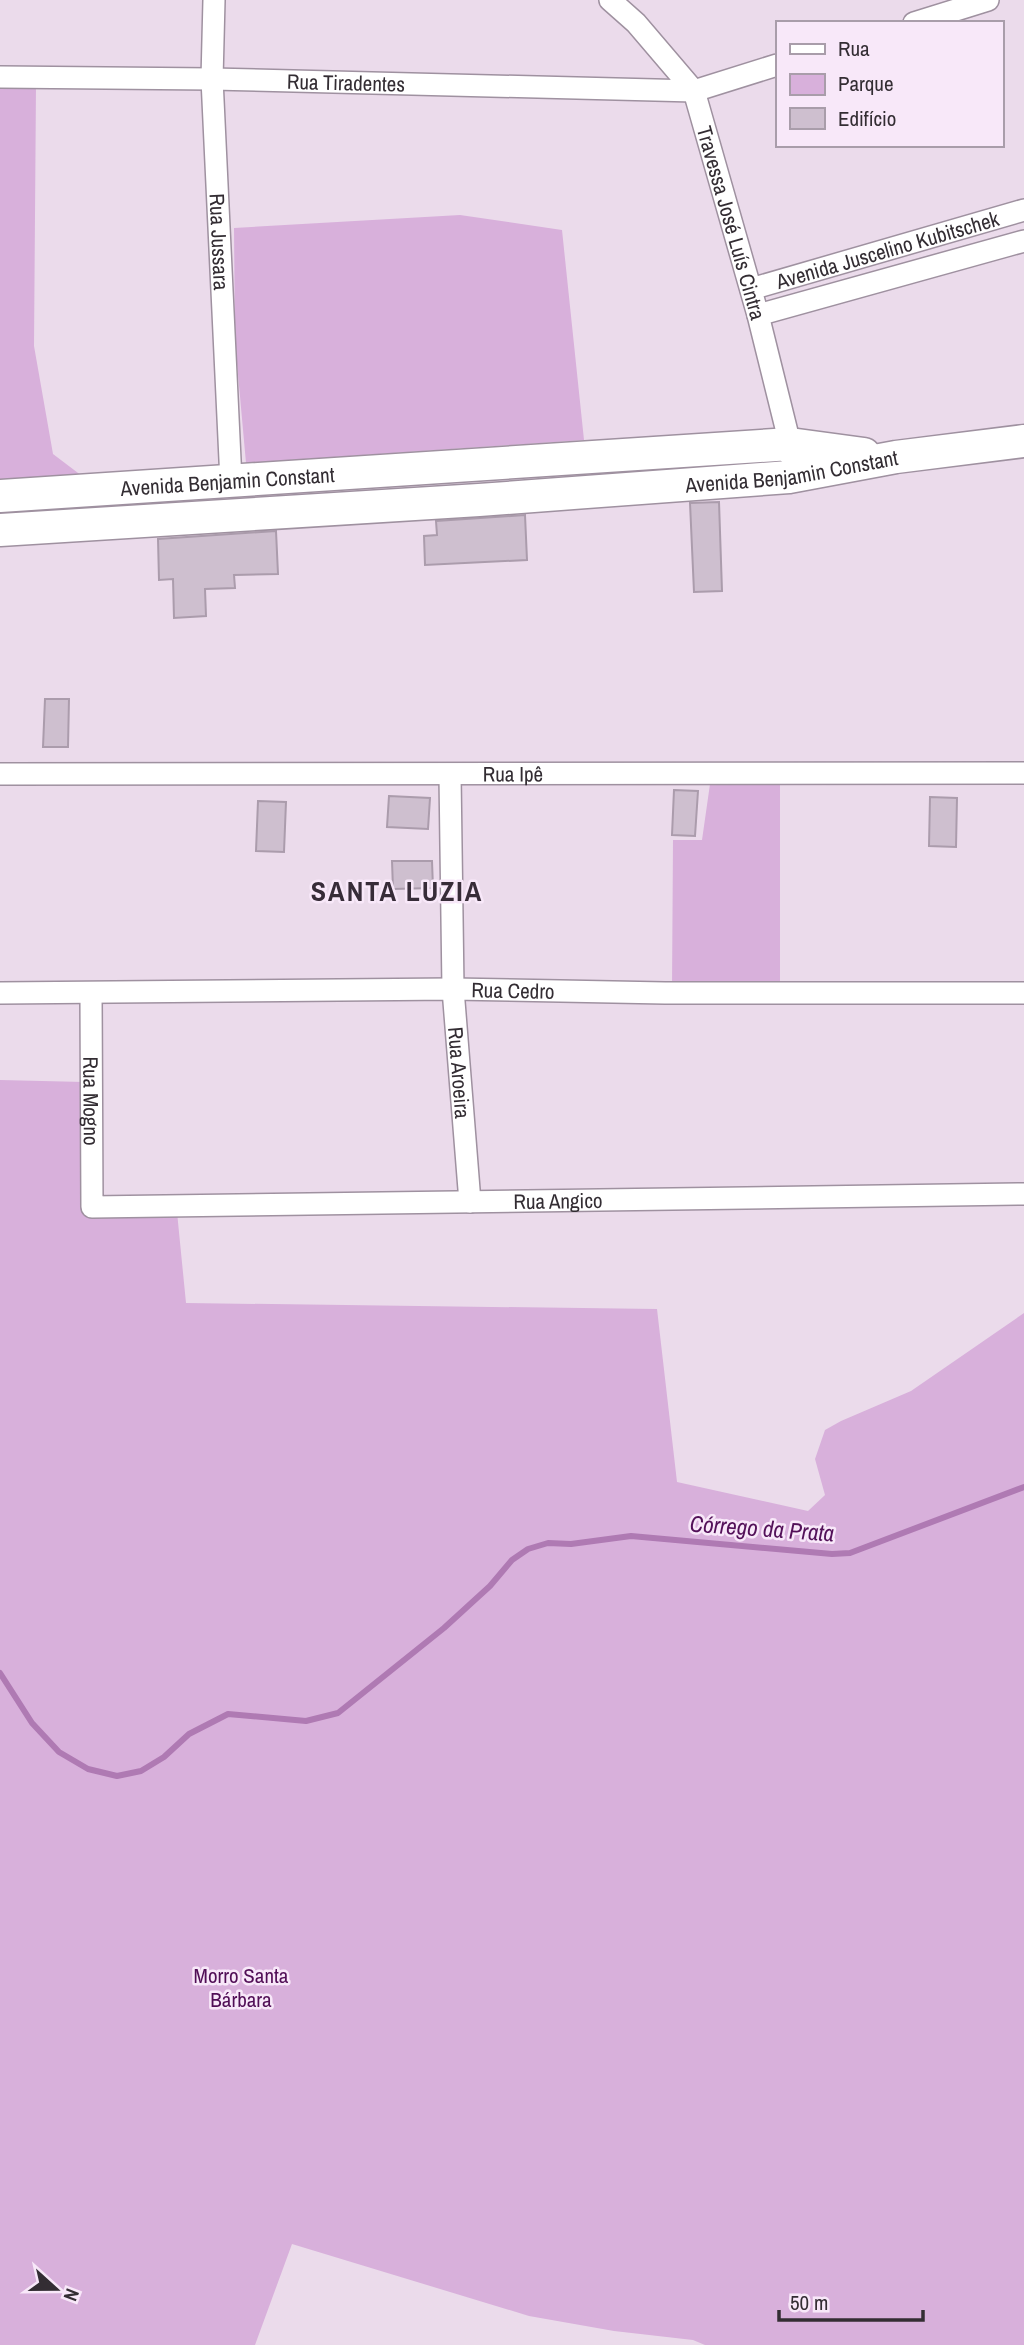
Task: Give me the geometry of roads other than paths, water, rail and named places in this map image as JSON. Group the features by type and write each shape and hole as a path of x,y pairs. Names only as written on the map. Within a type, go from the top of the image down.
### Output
{"street":[{"name":"Rua Jussara","path":"214,0 212,79 231,481"},
{"name":"Travessa José Luís Cintra","path":"610,0 636,23 694,91 751,289 790,444 789,477"},
{"path":"920,21 988,0"},
{"name":"Rua Tiradentes","path":"0,77 212,79 694,91 776,65"},
{"name":"Avenida Juscelino Kubitschek","path":"751,289 1024,211"},
{"name":"Avenida Juscelino Kubitschek","path":"758,315 1024,241"},
{"path":"896,457 1024,441"},
{"name":"Avenida Benjamin Constant","path":"0,496 790,444 896,457"},
{"name":"Avenida Benjamin Constant","path":"0,530 479,500 789,477 896,457"},
{"path":"477,465 479,500"},
{"name":"Rua Ipê","path":"0,774 1024,773"},
{"name":"Rua Aroeira","path":"450,775 453,989 470,1202"},
{"name":"Rua Cedro","path":"0,993 453,989 666,993 1024,993"},
{"name":"Rua Mogno","path":"91,994 92,1207"},
{"name":"Rua Angico","path":"92,1207 1024,1194"}],"waterway":[{"name":"Córrego da Prata","path":"0,1673 32,1723 59,1752 88,1769 117,1776 141,1771 164,1757 189,1734 228,1714 306,1721 338,1713 444,1628 490,1586 512,1560 528,1549 548,1543 571,1544 631,1536 832,1554 850,1553 1024,1487"}],"district":[{"name":"SANTA LUZIA","path":"397,891"}],"park label":[{"name":"Morro Santa Bárbara","path":"241,1987"}]}
